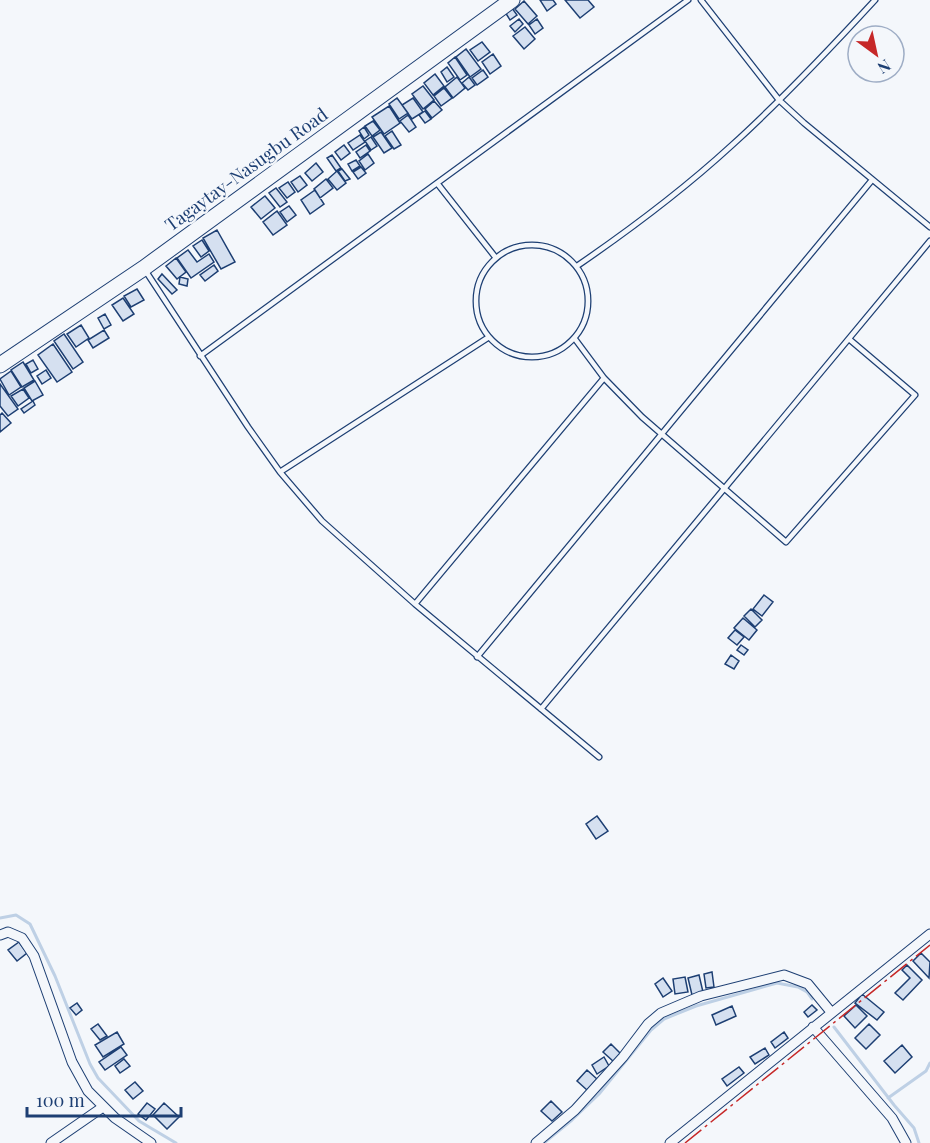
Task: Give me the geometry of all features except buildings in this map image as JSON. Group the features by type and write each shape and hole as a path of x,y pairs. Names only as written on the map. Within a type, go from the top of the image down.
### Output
{"main road":[{"name":"Tagaytay-Nasugbu Road","path":"0,365 144,268 512,0"}],"street":[{"path":"0,935 8,932 21,938 33,956 72,1062 88,1091 115,1118 151,1143"},
{"path":"670,1143 930,934"},
{"path":"536,1143 575,1110 623,1057 648,1024 661,1013 700,996 784,975 808,984 831,1012"},
{"path":"813,1027 891,1118 906,1143"},
{"path":"51,1143 104,1107"}],"lane":[{"path":"200,356 688,0"},
{"path":"701,0 779,100 930,227"},
{"path":"577,266 631,229 732,146 875,0"},
{"path":"477,657 872,180"},
{"path":"437,183 496,258"},
{"path":"541,709 930,241"},
{"path":"529,245 547,247 564,254 577,266 585,280 589,295 586,318 574,339 559,351 541,357 521,357 503,350 489,338 480,322 476,305 478,288 484,272 496,258 512,249 529,245"},
{"path":"144,268 200,356 280,472 300,497 337,536 415,604 599,757"},
{"path":"280,472 489,338"},
{"path":"574,339 604,378 662,434 786,542 915,395 849,339"},
{"path":"415,604 604,378"}],"waterway":[{"path":"0,918 16,915 30,924 55,976 90,1064 98,1078 139,1121 176,1143"},
{"path":"544,1143 599,1094 651,1030 664,1019 696,1006 777,983 798,987 807,992 812,999"},
{"path":"834,1027 914,1128 919,1143"},
{"path":"888,1098 926,1071 930,1063"}],"power":[{"path":"685,1143 930,945"}]}
